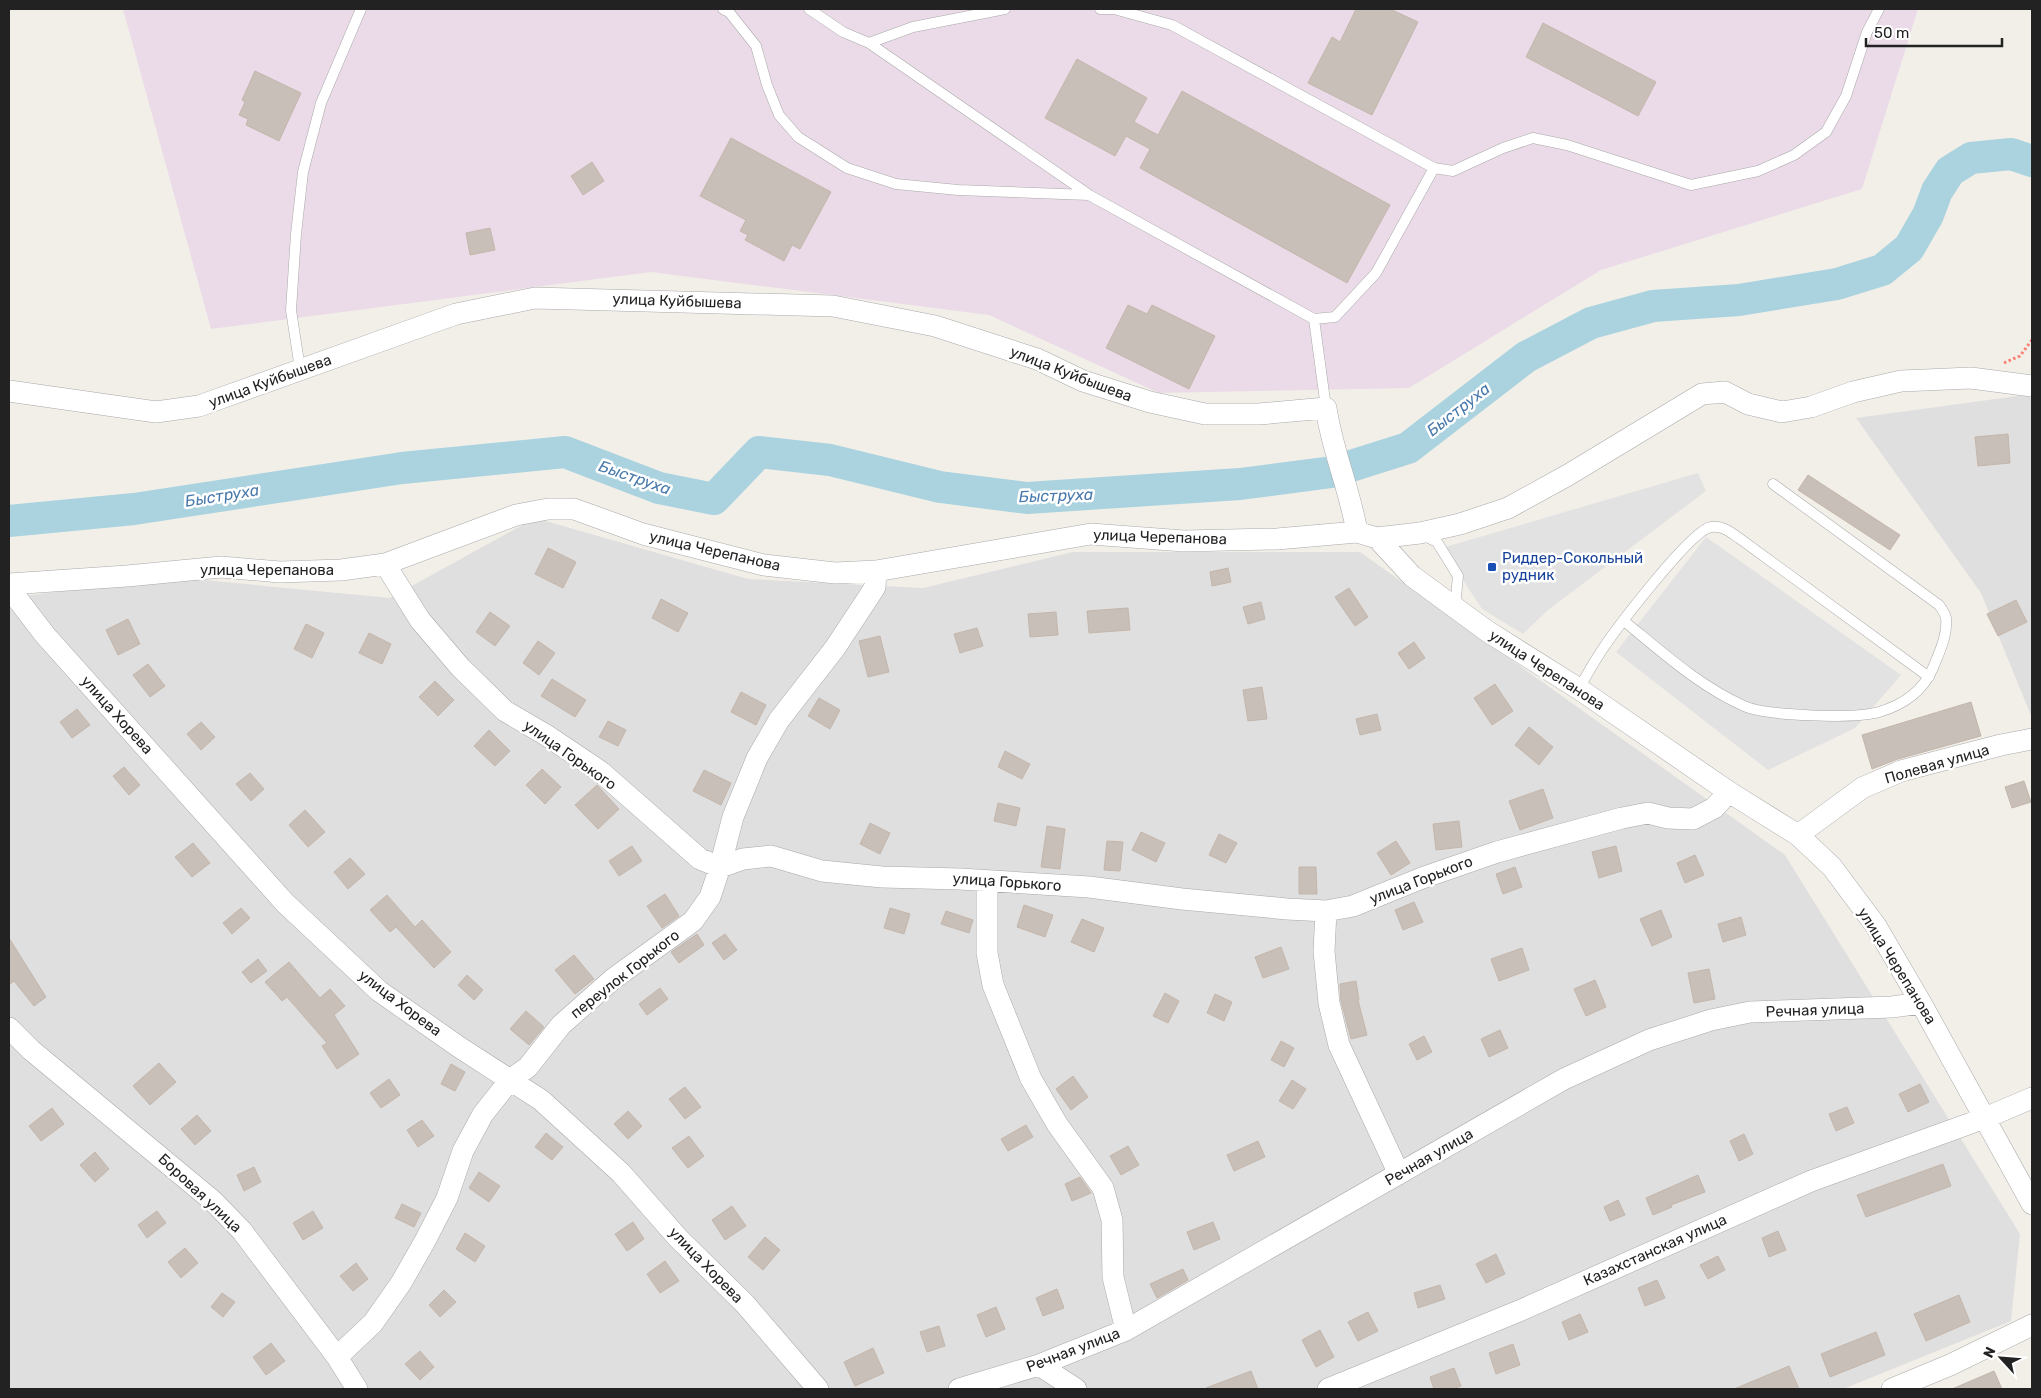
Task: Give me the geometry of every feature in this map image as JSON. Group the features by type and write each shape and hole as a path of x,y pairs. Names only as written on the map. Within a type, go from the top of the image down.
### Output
{"street":[{"name":"улица Куйбышева","path":"9,391 156,412 199,406 300,368 456,314 535,298 833,306 935,326 1037,359 1083,381 1150,402 1205,414 1259,414 1327,418"},
{"path":"1327,418 1353,506 1367,535 1420,533 1460,524 1508,508 1568,475 1702,394 1725,392 1748,404 1782,412 1811,407 1853,392 1901,381 1972,378 2032,386"},
{"name":"улица Черепанова","path":"9,584 221,567 280,572 341,570 385,564 516,515 548,509 574,510 643,534 764,565 834,573 876,571 1090,534 1184,541 1367,535 1412,576 1487,631 1579,689 1729,792 1798,835 1832,867 1876,926 1921,1003 2032,1204"},
{"name":"улица Горького","path":"385,564 420,620 460,667 505,710 600,772 700,859 720,867 743,859 771,856 822,871 882,877 1089,887 1191,900 1326,911 1353,906 1422,878 1497,852 1622,818 1648,813 1668,818 1693,819 1714,808 1729,792"},
{"name":"переулок Горького","path":"337,1357 373,1323 401,1283 425,1241 446,1198 463,1151 483,1114 510,1080 528,1067 561,1024 614,979 693,921 710,897 733,817 757,758 779,720 835,648 875,587 876,571"},
{"name":"улица Хорева","path":"9,588 45,635 285,903 379,991 459,1047 541,1100 621,1173 678,1238 745,1304 818,1389"},
{"name":"Полевая улица","path":"1798,835 1862,788 1901,771 2001,745 2032,739"},
{"path":"988,881 987,953 993,985 1031,1079 1057,1124 1103,1188 1112,1220 1113,1277 1126,1330"},
{"path":"1326,911 1324,951 1329,1003 1339,1045 1399,1174"},
{"name":"Речная улица","path":"959,1389 1039,1365 1126,1330 1564,1079 1649,1040 1711,1020 1750,1012 1892,1007 1921,1003"},
{"name":"Боровая улица","path":"9,1028 31,1050 213,1201 248,1238 337,1357 357,1389"},
{"name":"Казахстанская улица","path":"1328,1389 1519,1311 1811,1181 1985,1118 2032,1098"},
{"path":"1892,1389 1950,1365 2032,1325"},
{"path":"1039,1365 1076,1389"}],"lane":[{"path":"300,368 291,310 296,234 303,172 320,103 361,9"},
{"path":"723,9 729,12 756,46 767,85 779,115 798,137 847,168 896,184 958,190 1089,195"},
{"path":"809,9 843,32 869,43 1089,195 1314,319 1335,316 1376,273 1434,168"},
{"path":"869,43 913,27 1005,9"},
{"path":"1100,9 1114,9 1172,25 1434,168 1453,171 1503,148 1533,138 1567,145 1691,185 1758,171 1794,155 1826,132 1846,96 1867,32 1879,9"},
{"path":"1314,319 1327,418"},
{"path":"1624,621 1696,679 1746,707 1785,715 1878,713 1901,704 1918,691 1929,677 1943,643 1946,616 1938,605 1773,484"},
{"path":"1579,689 1603,649 1624,621 1691,540 1709,527 1722,527 1929,677"},
{"path":"1420,533 1437,542 1458,576 1455,607"}],"shaded area":[{"path":"123,9 1918,9 1862,189 1601,270 1409,388 1159,393 989,315 651,272 211,329"},
{"path":"2032,394 2032,718 1981,593 1856,418"},
{"path":"1698,473 1706,491 1548,610 1523,634 1482,609 1442,548"},
{"path":"535,518 748,579 923,588 1073,552 1360,552 1785,855 2020,1234 2011,1321 1843,1389 9,1389 9,598 172,577 390,598"},
{"path":"1706,537 1901,675 1855,728 1768,770 1616,652"}],"building":[{"path":"1356,9 1390,9 1418,22 1372,115 1308,83 1332,37 1340,42"},
{"path":"1543,23 1656,82 1638,116 1526,57"},
{"path":"1077,59 1147,98 1134,122 1158,135 1182,91 1390,205 1347,283 1140,168 1150,149 1126,136 1115,156 1045,118"},
{"path":"255,71 301,93 279,141 246,125 248,119 239,115 245,102 242,100"},
{"path":"731,138 831,192 800,249 792,245 784,261 745,240 748,235 740,231 746,220 700,196"},
{"path":"592,162 604,181 583,195 571,176"},
{"path":"490,228 495,250 470,255 466,233"},
{"path":"1128,305 1147,314 1152,305 1215,336 1189,389 1106,348"},
{"path":"2008,434 2010,463 1978,466 1975,437"},
{"path":"1808,475 1900,535 1890,550 1798,490"},
{"path":"548,548 576,562 563,588 535,574"},
{"path":"1228,568 1231,582 1212,586 1210,572"},
{"path":"1349,588 1368,617 1355,626 1335,597"},
{"path":"661,599 688,613 678,632 652,618"},
{"path":"2016,600 2027,622 1998,636 1987,614"},
{"path":"1261,602 1265,619 1248,624 1243,607"},
{"path":"1128,608 1130,630 1089,633 1087,611"},
{"path":"490,612 510,626 495,646 476,632"},
{"path":"1056,612 1058,635 1030,637 1028,614"},
{"path":"128,619 140,644 118,655 106,630"},
{"path":"306,624 324,633 312,658 294,649"},
{"path":"977,628 983,646 960,653 954,634"},
{"path":"369,633 391,644 382,664 359,653"},
{"path":"880,636 889,672 868,677 859,641"},
{"path":"538,641 555,653 539,675 523,663"},
{"path":"1414,642 1425,658 1409,669 1398,653"},
{"path":"148,664 165,686 150,697 133,675"},
{"path":"552,679 586,700 575,717 541,696"},
{"path":"435,681 454,700 438,716 419,697"},
{"path":"1495,684 1513,711 1492,725 1474,698"},
{"path":"1262,687 1267,719 1248,721 1243,690"},
{"path":"741,692 766,705 756,725 731,712"},
{"path":"819,698 840,710 830,729 808,716"},
{"path":"1971,702 1981,736 1898,759 1872,769 1862,735"},
{"path":"77,709 90,725 72,738 60,722"},
{"path":"1377,714 1381,730 1360,735 1356,719"},
{"path":"608,721 626,730 618,746 599,737"},
{"path":"201,722 215,737 201,750 187,734"},
{"path":"1529,727 1553,747 1539,765 1515,745"},
{"path":"489,730 510,751 495,766 474,746"},
{"path":"1005,751 1030,764 1022,779 998,767"},
{"path":"124,767 140,785 129,795 113,776"},
{"path":"542,769 561,787 545,804 526,785"},
{"path":"704,770 731,783 721,805 693,791"},
{"path":"250,773 264,789 251,801 236,784"},
{"path":"2024,781 2031,802 2012,808 2005,787"},
{"path":"597,785 619,809 598,829 575,805"},
{"path":"1543,789 1553,818 1520,830 1509,801"},
{"path":"998,803 1020,808 1016,826 994,821"},
{"path":"305,810 325,832 308,847 289,825"},
{"path":"1459,821 1462,847 1436,850 1433,824"},
{"path":"870,823 890,833 880,854 860,844"},
{"path":"1047,826 1065,829 1060,869 1041,867"},
{"path":"1141,832 1165,843 1156,862 1132,850"},
{"path":"1219,834 1237,843 1226,863 1209,855"},
{"path":"1107,841 1123,842 1120,871 1104,870"},
{"path":"1396,841 1410,863 1391,875 1377,853"},
{"path":"193,843 210,863 192,877 175,857"},
{"path":"632,846 642,861 619,876 609,861"},
{"path":"1616,846 1622,871 1599,878 1592,852"},
{"path":"1695,855 1704,875 1685,883 1677,863"},
{"path":"350,858 365,874 348,889 334,872"},
{"path":"1299,867 1316,867 1317,894 1299,894"},
{"path":"1515,867 1522,887 1503,894 1496,874"},
{"path":"665,894 679,916 662,928 647,906"},
{"path":"387,895 415,927 422,920 451,952 434,968 396,927 390,932 370,910"},
{"path":"1414,902 1423,922 1403,930 1395,910"},
{"path":"1024,905 1053,915 1045,937 1017,927"},
{"path":"241,908 250,918 232,934 223,923"},
{"path":"890,908 910,914 904,934 884,928"},
{"path":"1661,910 1672,937 1652,946 1640,919"},
{"path":"946,911 973,920 969,933 941,924"},
{"path":"1741,917 1746,935 1723,942 1718,924"},
{"path":"1082,919 1104,928 1094,952 1071,942"},
{"path":"697,934 704,945 679,963 671,952"},
{"path":"725,934 737,950 724,960 712,943"},
{"path":"9,938 46,997 34,1006 14,981 9,985"},
{"path":"1281,947 1289,969 1263,978 1255,957"},
{"path":"1522,948 1529,970 1499,981 1491,959"},
{"path":"574,955 594,979 575,994 555,970"},
{"path":"258,959 267,971 251,983 242,972"},
{"path":"289,962 320,998 330,989 345,1006 334,1015 359,1054 337,1069 322,1046 327,1043 287,997 282,1001 265,982"},
{"path":"1709,969 1715,999 1694,1003 1688,973"},
{"path":"467,975 483,990 474,1000 458,985"},
{"path":"1595,980 1606,1007 1586,1016 1574,989"},
{"path":"1356,981 1358,1000 1367,1035 1351,1039 1341,1001 1340,984"},
{"path":"660,988 668,999 647,1015 639,1004"},
{"path":"1165,993 1179,1001 1168,1023 1153,1016"},
{"path":"1215,994 1232,1002 1224,1021 1207,1013"},
{"path":"526,1011 544,1027 529,1045 510,1029"},
{"path":"1500,1030 1508,1048 1489,1057 1481,1039"},
{"path":"1424,1036 1432,1052 1417,1060 1409,1044"},
{"path":"1281,1041 1294,1048 1284,1067 1271,1060"},
{"path":"159,1063 176,1082 150,1105 133,1086"},
{"path":"451,1064 465,1072 455,1091 441,1084"},
{"path":"1073,1076 1088,1097 1071,1110 1056,1089"},
{"path":"389,1079 400,1095 381,1108 370,1093"},
{"path":"1292,1080 1306,1089 1293,1109 1279,1101"},
{"path":"1920,1084 1929,1102 1908,1112 1899,1094"},
{"path":"685,1087 701,1107 685,1119 669,1099"},
{"path":"1847,1107 1854,1123 1836,1131 1829,1114"},
{"path":"52,1108 64,1124 41,1141 29,1126"},
{"path":"628,1111 642,1126 628,1139 614,1124"},
{"path":"197,1115 211,1131 195,1145 181,1129"},
{"path":"422,1120 434,1136 418,1147 407,1130"},
{"path":"1026,1125 1033,1137 1008,1151 1001,1139"},
{"path":"546,1133 563,1147 552,1160 535,1147"},
{"path":"1744,1134 1753,1154 1739,1161 1730,1141"},
{"path":"689,1136 704,1156 688,1168 672,1148"},
{"path":"1258,1141 1265,1157 1234,1171 1227,1155"},
{"path":"1128,1146 1139,1165 1121,1175 1110,1156"},
{"path":"95,1152 109,1169 95,1182 80,1165"},
{"path":"1943,1164 1951,1186 1866,1217 1857,1195"},
{"path":"254,1167 261,1182 244,1191 237,1175"},
{"path":"479,1172 500,1186 489,1202 469,1188"},
{"path":"1698,1175 1705,1192 1671,1205 1672,1207 1653,1215 1646,1198"},
{"path":"1080,1177 1091,1193 1072,1201 1065,1184"},
{"path":"1618,1200 1625,1215 1610,1221 1604,1207"},
{"path":"402,1204 421,1213 414,1227 395,1218"},
{"path":"732,1206 746,1226 725,1240 712,1220"},
{"path":"157,1211 166,1223 147,1238 138,1225"},
{"path":"313,1211 323,1228 303,1240 293,1223"},
{"path":"633,1222 644,1239 627,1251 615,1234"},
{"path":"1213,1222 1220,1239 1194,1250 1187,1232"},
{"path":"1778,1231 1786,1250 1769,1257 1762,1238"},
{"path":"465,1233 485,1246 475,1262 456,1249"},
{"path":"765,1237 780,1250 763,1270 748,1257"},
{"path":"185,1248 198,1263 181,1278 168,1262"},
{"path":"1496,1254 1505,1274 1486,1283 1476,1264"},
{"path":"1718,1256 1725,1270 1708,1279 1700,1265"},
{"path":"665,1261 679,1281 660,1293 647,1274"},
{"path":"356,1263 368,1279 353,1291 340,1276"},
{"path":"1183,1269 1188,1280 1157,1298 1150,1284"},
{"path":"1657,1280 1665,1298 1645,1306 1638,1288"},
{"path":"1440,1285 1445,1299 1418,1308 1414,1293"},
{"path":"1057,1289 1064,1308 1043,1316 1036,1298"},
{"path":"444,1290 456,1302 440,1317 429,1305"},
{"path":"222,1293 235,1302 223,1317 211,1307"},
{"path":"1959,1295 1970,1322 1926,1341 1914,1314"},
{"path":"996,1307 1005,1329 986,1337 977,1315"},
{"path":"1368,1312 1378,1331 1358,1341 1348,1322"},
{"path":"1580,1314 1588,1332 1569,1340 1562,1322"},
{"path":"939,1326 945,1346 927,1352 920,1332"},
{"path":"1320,1330 1334,1357 1316,1367 1302,1340"},
{"path":"1876,1332 1885,1355 1830,1377 1821,1354"},
{"path":"271,1343 285,1361 266,1375 253,1357"},
{"path":"1513,1344 1520,1365 1496,1374 1489,1353"},
{"path":"873,1348 884,1373 855,1386 844,1362"},
{"path":"420,1351 434,1367 420,1380 405,1364"},
{"path":"1789,1366 1799,1389 1734,1389"},
{"path":"1454,1368 1461,1386 1452,1389 1434,1389 1430,1377"},
{"path":"1251,1371 1258,1389 1206,1389 1206,1388"},
{"path":"1994,1371 2002,1389 1952,1389"}],"waterway":[{"name":"Быструха","path":"9,521 134,509 402,468 565,452 659,488 714,499 759,452 830,460 940,487 1027,498 1240,484 1332,472 1408,448 1526,357 1591,323 1653,306 1739,300 1837,284 1882,270 1909,248 1928,215 1937,191 1950,171 1971,158 2011,154 2032,161"}],"place":[{"name":"Риддер-Сокольный рудник","path":"1492,567"}]}
